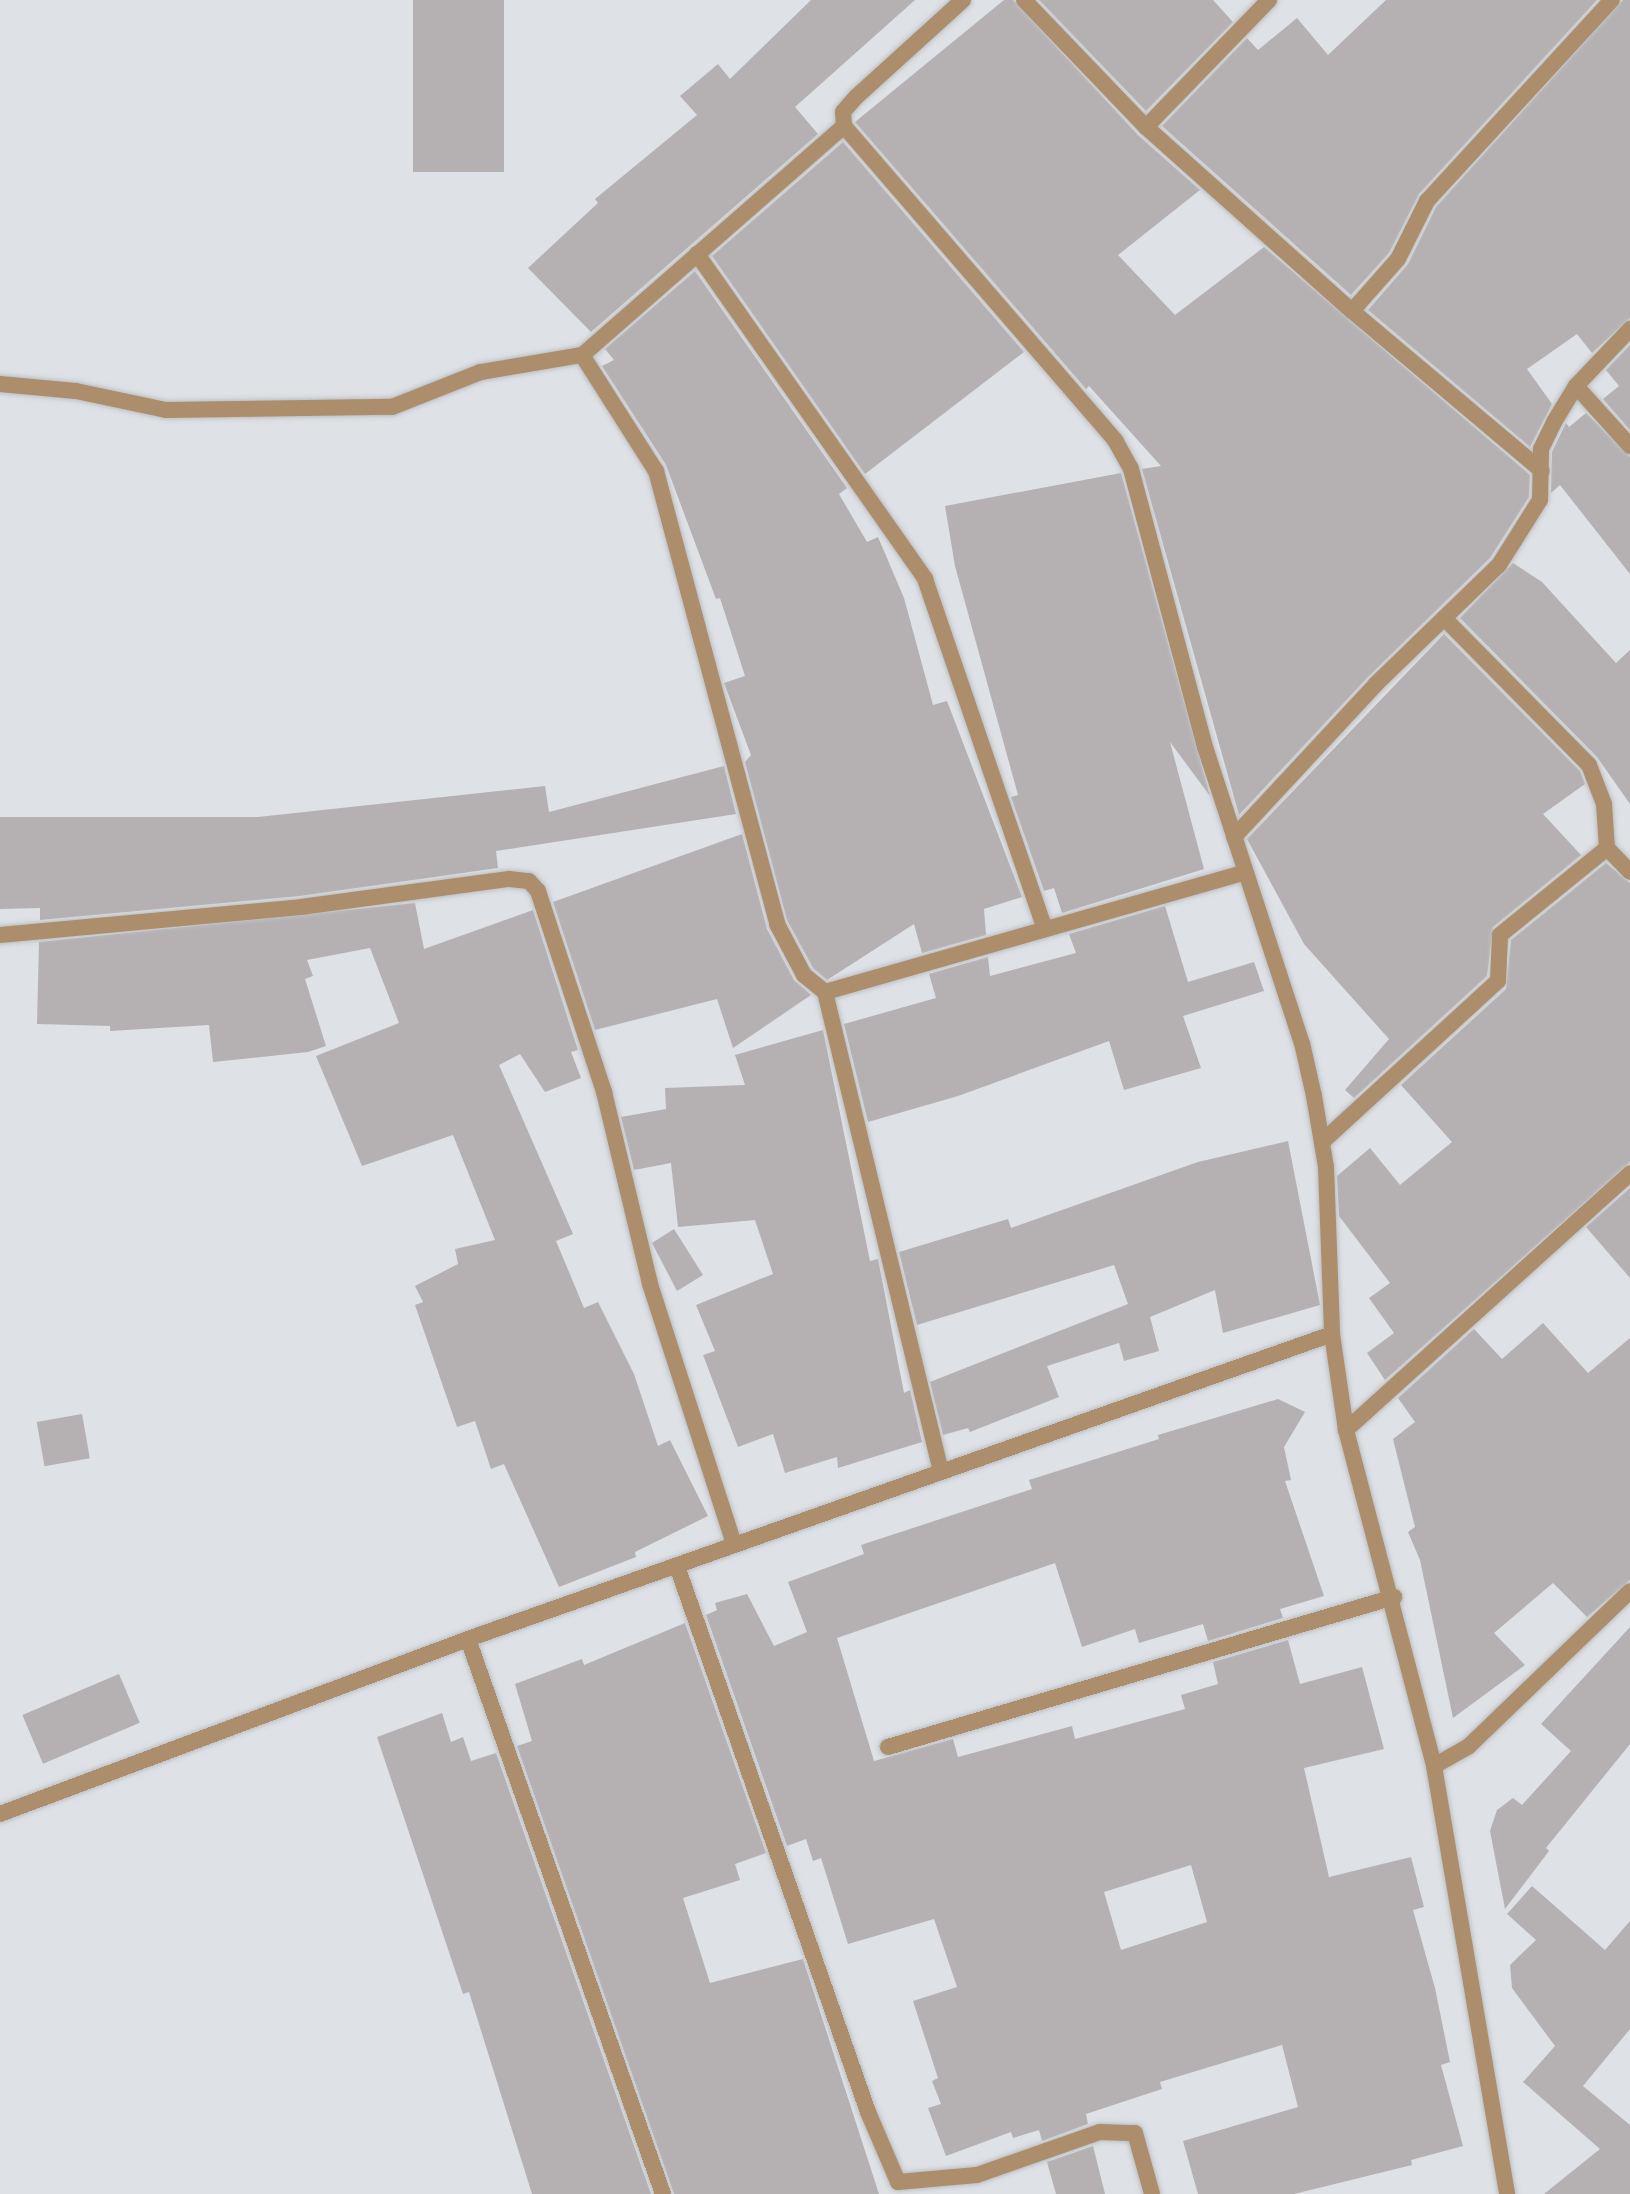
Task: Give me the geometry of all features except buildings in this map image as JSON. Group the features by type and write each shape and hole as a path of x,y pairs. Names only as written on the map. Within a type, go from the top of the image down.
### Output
{"street":[{"path":"963,0 856,97 843,112 844,126 1115,440 1131,469 1205,747 1302,1043 1322,1142 1332,1334 1346,1430 1394,1597 1434,1766 1507,2194"},
{"path":"1024,0 1146,127 1352,311 1542,471"},
{"path":"1146,127 1269,0"},
{"path":"1352,311 1398,259 1427,201 1612,0"},
{"path":"0,384 76,391 166,410 392,407 481,372 582,355 844,126"},
{"path":"697,254 925,579 1045,929"},
{"path":"1234,837 1444,618 1499,565 1540,500 1541,449 1576,386 1630,329"},
{"path":"582,355 656,471 777,924 804,975 825,992 940,1469"},
{"path":"1576,386 1630,446"},
{"path":"1444,618 1589,765 1604,804 1607,848 1630,872"},
{"path":"1322,1142 1498,981 1500,935 1607,848"},
{"path":"825,992 1245,872"},
{"path":"0,935 301,907 509,879 529,881 538,891 604,1092 650,1284 734,1544"},
{"path":"1346,1430 1630,1173"},
{"path":"0,1814 468,1639 940,1469 1332,1334"},
{"path":"677,1566 868,2112 898,2182 977,2175 1100,2132 1135,2133 1152,2194"},
{"path":"1434,1766 1469,1746 1630,1591"},
{"path":"888,1747 1394,1597"},
{"path":"468,1639 663,2194"}]}
